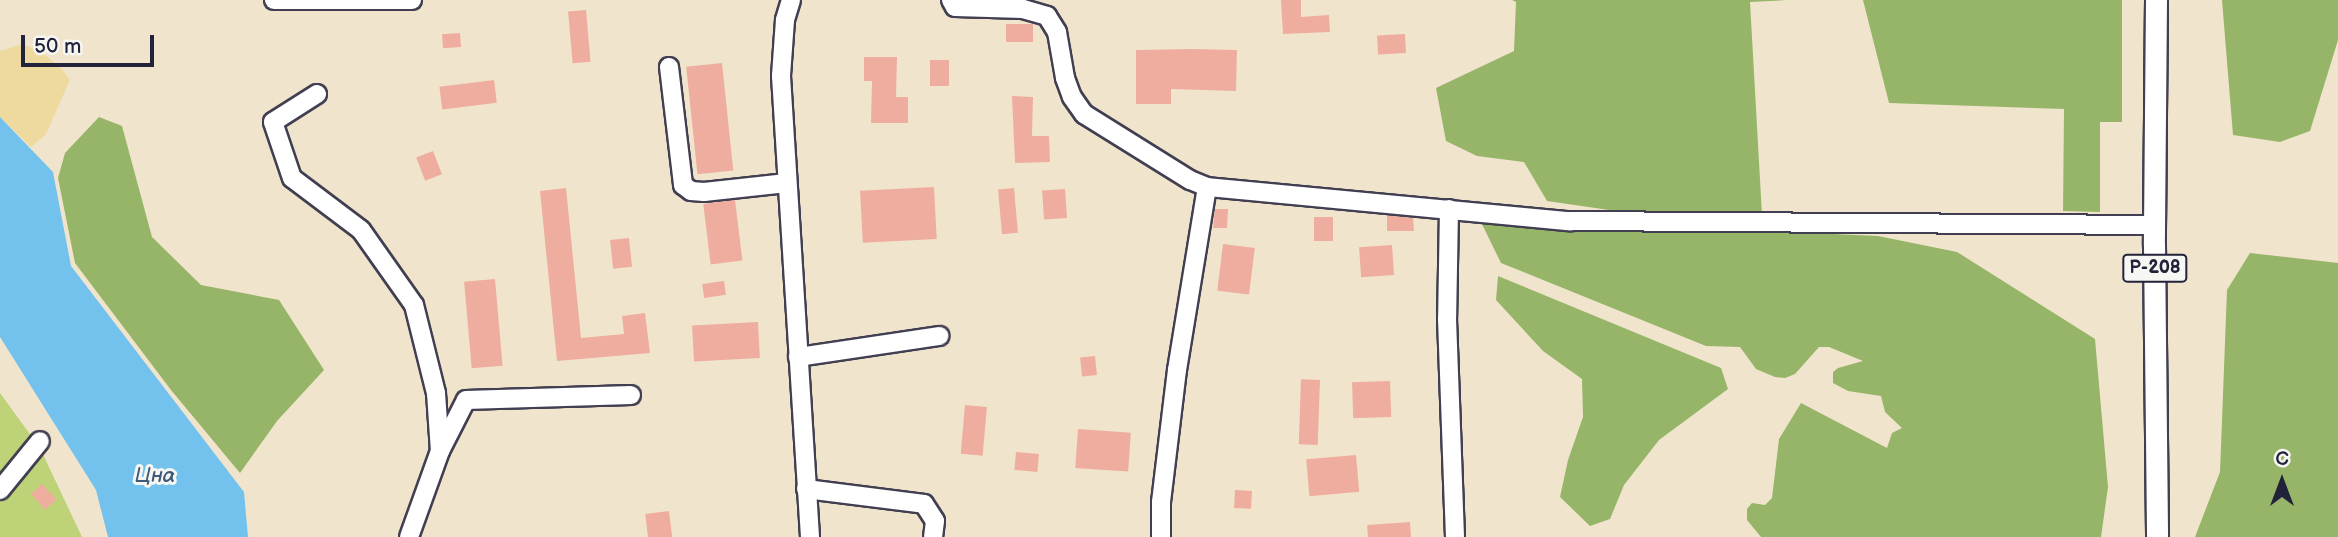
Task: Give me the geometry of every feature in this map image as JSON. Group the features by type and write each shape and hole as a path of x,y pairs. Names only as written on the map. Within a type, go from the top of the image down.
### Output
{"main road":[{"name":"Р-208","path":"2157,0 2154,225 2157,537"}],"street":[{"path":"274,0 412,0"},
{"path":"791,0 785,20 781,76 810,537"},
{"path":"951,0 955,7 1023,9 1047,16 1057,32 1065,78 1084,114 1190,180 1206,187 1570,221 2154,225"},
{"path":"668,66 683,185 691,191 704,192 787,183"},
{"path":"317,94 273,122 292,178 361,230 414,305 436,393 440,451"},
{"path":"1161,537 1161,502 1177,370 1206,187"},
{"path":"1448,209 1447,319 1455,537"},
{"path":"798,357 939,336"},
{"path":"409,537 440,451 466,400 631,396"},
{"path":"0,490 40,441"},
{"path":"806,489 924,504 934,521 933,537"}],"green space":[{"path":"1512,0 1787,0 1750,2 1762,215 1630,213 1547,201 1524,162 1477,156 1446,141 1436,88 1514,51 1516,2"},
{"path":"1863,0 2122,0 2122,122 2100,122 2100,212 2063,211 2064,109 1889,103"},
{"path":"2222,0 2338,0 2338,40 2310,131 2280,142 2233,135"},
{"path":"99,117 122,126 152,237 201,285 279,300 324,370 277,421 240,473 171,390 75,263 58,178 65,153"},
{"path":"1479,218 1878,236 1957,252 2095,339 2108,487 2101,537 1761,537 1747,520 1747,509 1752,503 1765,505 1772,498 1779,439 1801,403 1887,448 1892,433 1902,428 1885,412 1881,396 1848,391 1833,383 1833,372 1838,368 1863,361 1829,347 1819,347 1795,374 1785,378 1775,377 1756,369 1740,347 1706,346 1501,263"},
{"path":"2250,253 2338,263 2338,537 2195,537 2220,472 2227,290"},
{"path":"1498,276 1721,368 1728,389 1659,440 1624,485 1610,519 1590,526 1560,497 1568,460 1583,417 1582,379 1543,351 1496,300"},
{"path":"0,393 40,448 82,537 0,537"}],"sand":[{"path":"22,44 40,51 61,68 70,80 46,134 31,147 0,117 0,51"}],"water":[{"name":"Цна","path":"0,117 53,172 71,266 244,492 248,537 108,537 96,490 0,337"}],"building":[{"path":"1281,0 1301,0 1301,17 1329,15 1330,32 1283,34"},
{"path":"586,10 591,62 573,63 568,12"},
{"path":"1006,24 1033,24 1033,42 1006,42"},
{"path":"460,33 461,47 443,48 442,34"},
{"path":"1405,34 1406,53 1378,54 1377,35"},
{"path":"1136,50 1237,50 1236,91 1171,89 1171,104 1136,104"},
{"path":"864,57 897,57 896,97 908,97 908,123 871,123 872,81 864,81"},
{"path":"930,60 949,60 949,86 930,86"},
{"path":"722,63 733,170 697,174 686,67"},
{"path":"494,80 497,103 442,110 439,87"},
{"path":"1012,96 1033,97 1032,136 1049,136 1050,162 1015,163"},
{"path":"433,151 442,174 425,181 416,157"},
{"path":"934,187 937,239 863,243 860,191"},
{"path":"566,188 581,338 624,334 622,316 645,313 650,353 557,361 540,191"},
{"path":"1014,188 1018,233 1002,234 998,189"},
{"path":"1065,189 1067,218 1044,220 1042,191"},
{"path":"735,200 742,261 711,264 703,204"},
{"path":"1215,209 1228,209 1227,228 1213,228"},
{"path":"1387,215 1413,218 1414,231 1387,231"},
{"path":"1314,217 1333,217 1333,241 1314,241"},
{"path":"629,238 632,267 613,269 610,240"},
{"path":"1223,244 1255,248 1249,295 1217,291"},
{"path":"1392,245 1394,275 1361,277 1359,247"},
{"path":"495,279 503,366 472,368 464,282"},
{"path":"724,281 726,295 704,298 702,284"},
{"path":"758,322 760,358 694,361 692,325"},
{"path":"1095,356 1097,375 1082,376 1080,358"},
{"path":"1301,379 1320,380 1318,445 1299,444"},
{"path":"1390,381 1391,417 1353,418 1352,382"},
{"path":"965,405 987,407 983,456 961,454"},
{"path":"1078,429 1131,433 1128,472 1075,468"},
{"path":"1016,452 1039,454 1037,472 1014,470"},
{"path":"1356,455 1359,492 1309,496 1306,459"},
{"path":"42,484 56,499 45,510 31,494"},
{"path":"1235,490 1252,491 1251,509 1234,508"},
{"path":"669,511 672,537 648,537 645,514"},
{"path":"1410,522 1411,537 1368,537 1367,525"}]}
